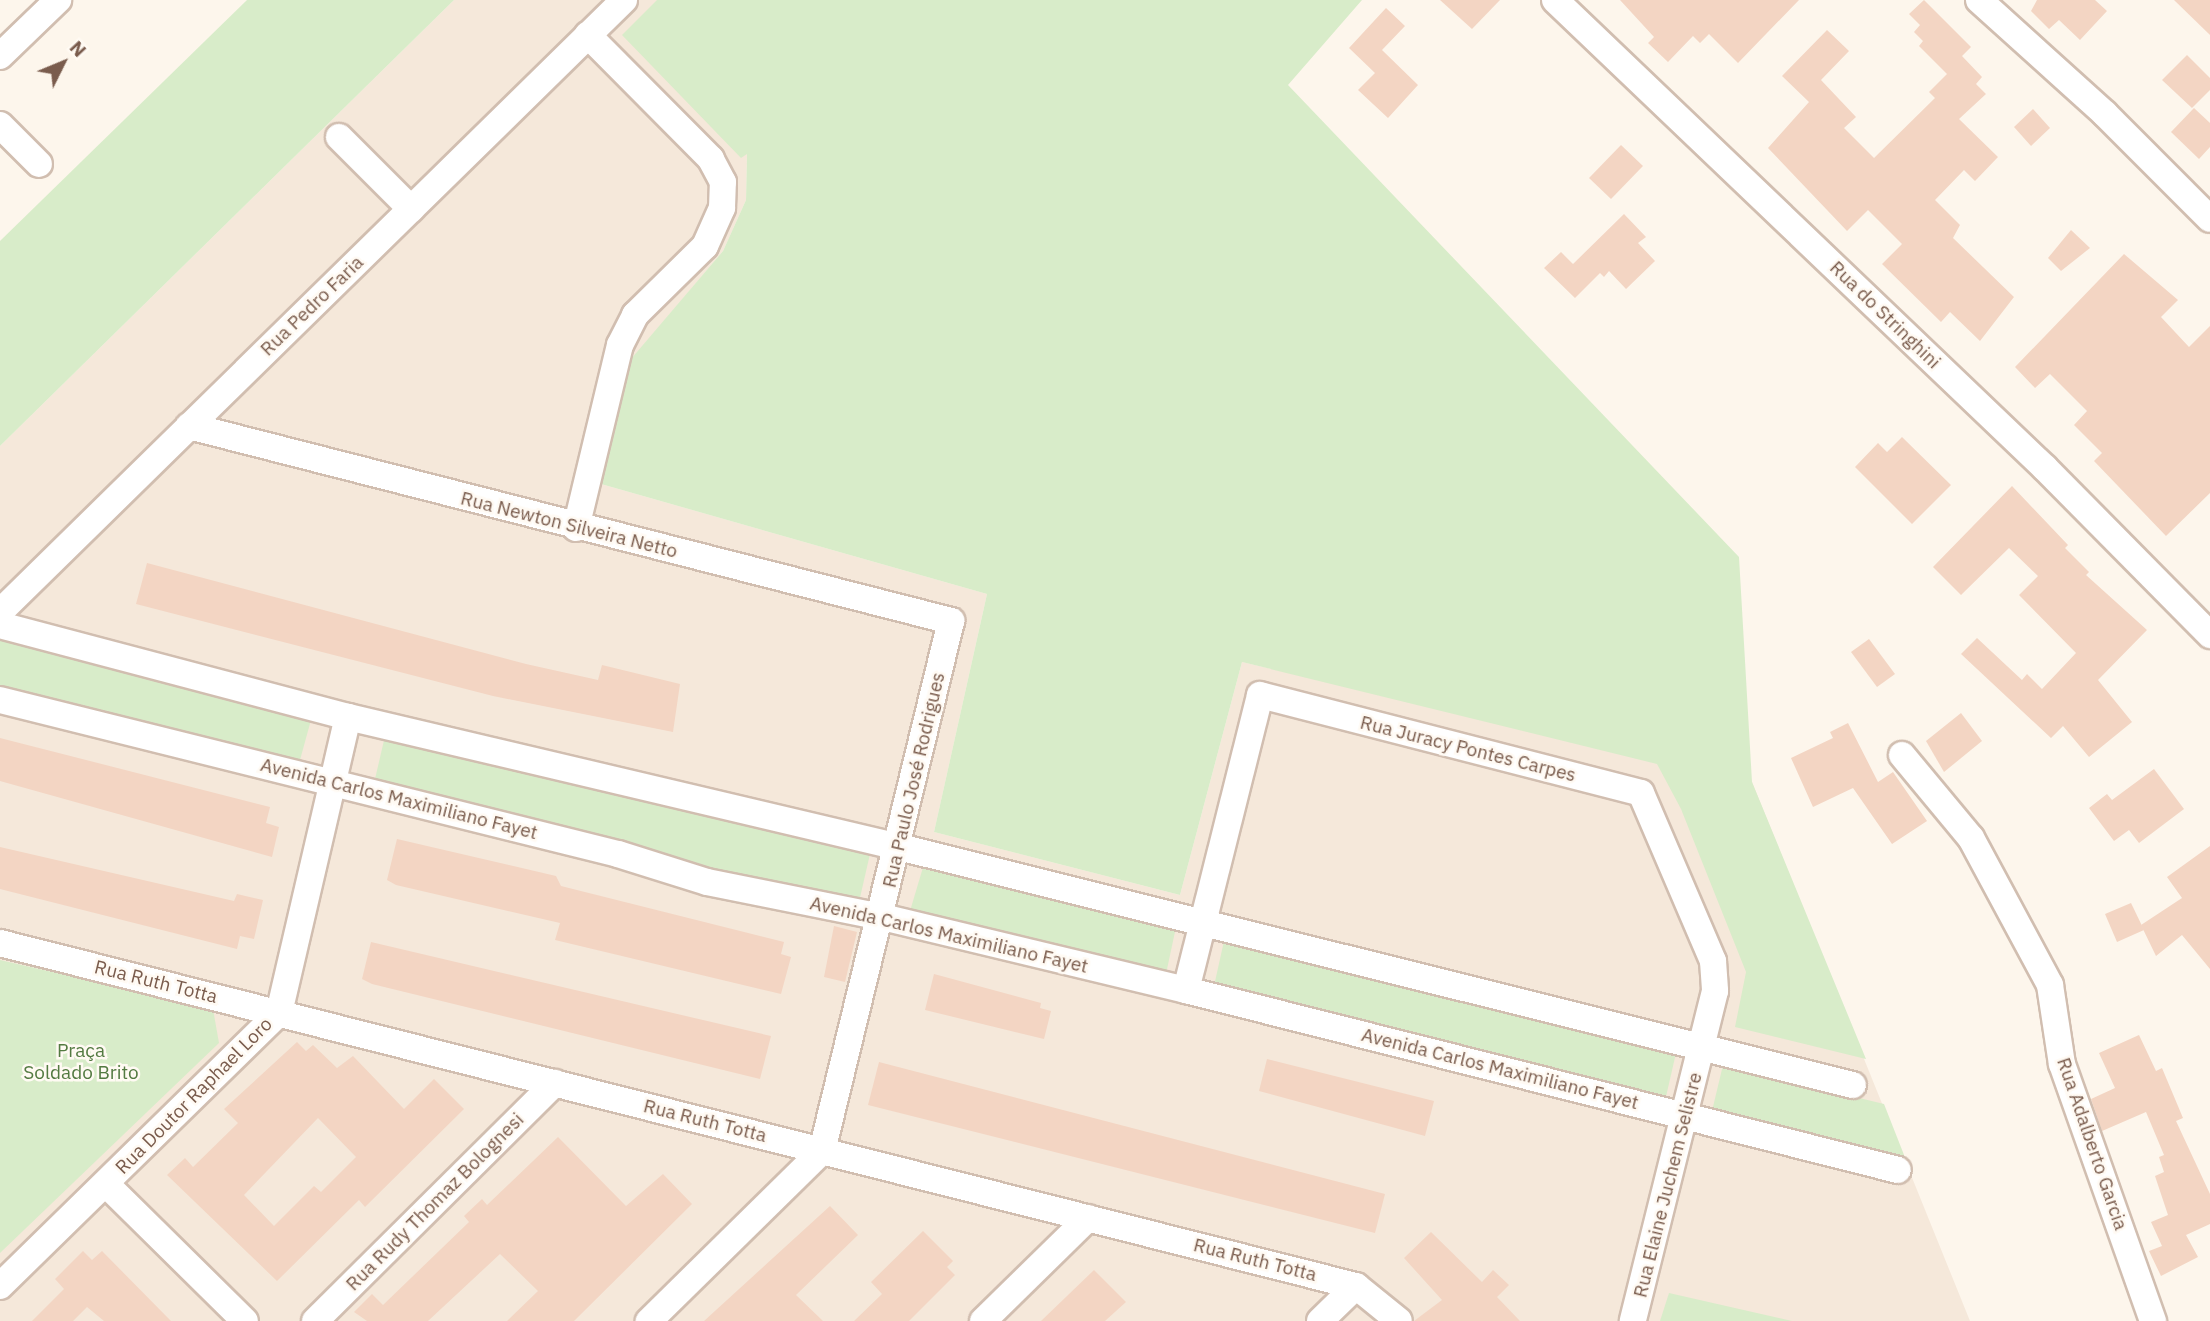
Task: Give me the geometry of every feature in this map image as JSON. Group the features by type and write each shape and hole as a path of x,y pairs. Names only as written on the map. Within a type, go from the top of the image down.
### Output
{"street":[{"path":"0,57 58,0"},
{"name":"Rua Pedro Faria","path":"0,612 624,0"},
{"name":"Rua do Stringhini","path":"1555,0 2045,468 2210,635"},
{"path":"1979,0 2105,114 2210,219"},
{"path":"576,528 620,345 635,315 705,246 723,208 723,182 711,159 588,35"},
{"path":"0,125 39,164"},
{"path":"340,137 411,209"},
{"name":"Rua Newton Silveira Netto","path":"189,426 576,528 951,621"},
{"name":"Rua Paulo José Rodrigues","path":"822,1150 882,917 951,621"},
{"path":"0,625 348,717 899,846 1853,1085"},
{"name":"Rua Juracy Pontes Carpes","path":"1203,923 1260,695 1641,793 1713,961 1715,991 1702,1049"},
{"name":"Avenida Carlos Maximiliano Fayet","path":"0,700 618,854 707,882 882,917 1186,990 1898,1170"},
{"name":"Rua Doutor Raphael Loro","path":"0,1286 279,1013 348,717"},
{"name":"Rua Adalberto Garcia","path":"1902,755 1971,838 2050,985 2062,1065 2154,1321"},
{"path":"1186,990 1203,923"},
{"name":"Rua Ruth Totta","path":"0,943 1356,1286 1399,1321"},
{"name":"Rua Elaine Juchem Selistre","path":"1633,1321 1688,1116 1702,1049"},
{"name":"Rua Rudy Thomaz Bolognesi","path":"315,1321 555,1083"},
{"path":"649,1321 822,1150"},
{"path":"106,1184 245,1321"},
{"path":"983,1321 1088,1218"},
{"path":"1320,1321 1356,1286"}],"shaded area":[{"path":"454,0 804,0 747,154 746,200 723,251 632,359 601,484 987,594 934,832 1180,895 1242,662 1752,782 1970,1321 0,1321 0,446"}],"green space":[{"path":"247,0 454,0 0,446 0,241"},
{"path":"657,0 1362,0 1288,85 1739,557 1752,782 1866,1059 1735,1027 1746,972 1681,809 1657,764 1242,662 1180,895 934,832 987,594 601,484 631,359 723,251 746,200 747,154 741,158 622,35"},
{"path":"0,638 311,720 300,760 0,685"},
{"path":"385,736 699,807 870,854 859,902 713,873 375,779"},
{"path":"924,864 1176,927 1166,974 910,911"},
{"path":"1224,941 1676,1053 1665,1101 1214,986"},
{"name":"Praça Soldado Brito","path":"0,960 213,1009 219,1043 0,1253"},
{"path":"1723,1065 1884,1104 1906,1160 1712,1111"},
{"path":"1669,1293 1792,1321 1660,1321"}],"building":[{"path":"1440,0 1500,0 1472,29"},
{"path":"1620,0 1799,0 1738,63 1709,34 1700,43 1693,36 1668,62 1648,43 1654,37"},
{"path":"1924,0 1971,47 1962,56 1982,77 1976,84 1986,94 1959,119 1998,157 1975,181 1964,170 1935,200 1960,225 1953,238 2014,297 1980,341 1950,312 1941,322 1882,264 1902,244 1868,210 1847,231 1768,148 1809,102 1782,76 1827,30 1849,51 1821,80 1856,117 1844,128 1874,158 1935,98 1929,92 1947,74 1919,46 1923,41 1914,32 1920,25 1909,14"},
{"path":"2037,0 2095,0 2107,11 2080,40 2059,20 2049,29 2031,11"},
{"path":"2174,0 2210,0 2210,35"},
{"path":"1386,8 1405,26 1382,50 1418,85 1388,118 1358,90 1375,73 1349,48"},
{"path":"2187,55 2210,78 2210,90 2192,108 2162,80"},
{"path":"2194,108 2210,123 2210,147 2199,159 2171,132"},
{"path":"2033,109 2050,128 2031,146 2014,127"},
{"path":"1621,145 1643,166 1611,199 1589,178"},
{"path":"1624,214 1646,237 1638,243 1655,261 1626,289 1609,271 1604,277 1600,273 1575,298 1544,268 1561,252 1573,264"},
{"path":"2071,230 2090,248 2061,271 2048,258"},
{"path":"2124,254 2178,300 2161,317 2189,347 2210,326 2210,493 2166,536 2094,461 2102,453 2074,425 2087,411 2050,374 2035,388 2015,367"},
{"path":"1902,437 1951,485 1912,524 1855,467 1878,443 1887,452"},
{"path":"2012,486 2068,545 2065,548 2089,572 2086,575 2147,630 2098,680 2132,722 2089,757 2063,726 2051,738 1961,654 1977,638 2022,680 2027,674 2042,689 2076,653 2019,595 2038,576 2009,548 1961,595 1933,567"},
{"path":"147,563 526,664 598,680 602,665 680,684 673,732 493,696 136,604"},
{"path":"1869,639 1895,674 1877,687 1851,652"},
{"path":"1961,713 1982,741 1944,772 1926,741"},
{"path":"1848,723 1878,782 1893,772 1927,821 1892,844 1853,788 1813,807 1791,758 1833,738 1830,732"},
{"path":"0,738 270,807 266,823 279,827 272,857 0,781"},
{"path":"2154,769 2184,809 2139,843 2129,830 2114,841 2089,808 2107,794 2112,800"},
{"path":"397,839 556,876 561,886 784,942 781,954 791,957 781,994 555,940 560,923 396,885 387,880"},
{"path":"2210,846 2210,969 2182,935 2156,956 2141,925 2182,898 2167,877"},
{"path":"0,847 234,901 237,894 263,900 254,939 240,936 237,949 0,889"},
{"path":"2131,903 2144,930 2117,942 2105,914"},
{"path":"834,926 857,932 845,982 824,977"},
{"path":"371,942 771,1036 760,1079 372,984 362,979"},
{"path":"934,974 1041,1003 1040,1008 1051,1011 1044,1039 925,1010"},
{"path":"2139,1035 2156,1071 2162,1068 2183,1118 2176,1121 2210,1194 2210,1224 2186,1235 2198,1257 2161,1276 2149,1251 2162,1246 2151,1222 2168,1215 2155,1176 2164,1172 2159,1157 2164,1155 2146,1112 2102,1131 2091,1099 2115,1088 2099,1053"},
{"path":"297,1042 306,1051 313,1045 337,1068 353,1056 404,1109 434,1079 464,1109 365,1207 359,1200 277,1281 167,1175 185,1158 193,1167 238,1123 224,1109","holes":["318,1118 356,1157 321,1192 314,1186 274,1226 244,1195"]},
{"path":"1267,1059 1434,1101 1425,1136 1259,1091"},
{"path":"879,1062 1385,1194 1375,1233 868,1105"},
{"path":"558,1137 626,1206 663,1174 692,1204 574,1321 507,1321 538,1291 500,1254 428,1321 367,1321 354,1312 372,1294 383,1305 469,1222 464,1216 482,1199 487,1205"},
{"path":"830,1206 858,1235 796,1295 823,1321 704,1321"},
{"path":"923,1231 953,1261 947,1267 955,1275 909,1321 854,1321 882,1294 871,1282"},
{"path":"1431,1232 1482,1282 1493,1270 1509,1285 1497,1297 1520,1321 1414,1321 1442,1300 1404,1258"},
{"path":"83,1251 92,1260 102,1251 171,1321 104,1321 87,1307 73,1321 32,1321 64,1289 55,1279"},
{"path":"1094,1270 1126,1302 1105,1321 1041,1321"}]}
